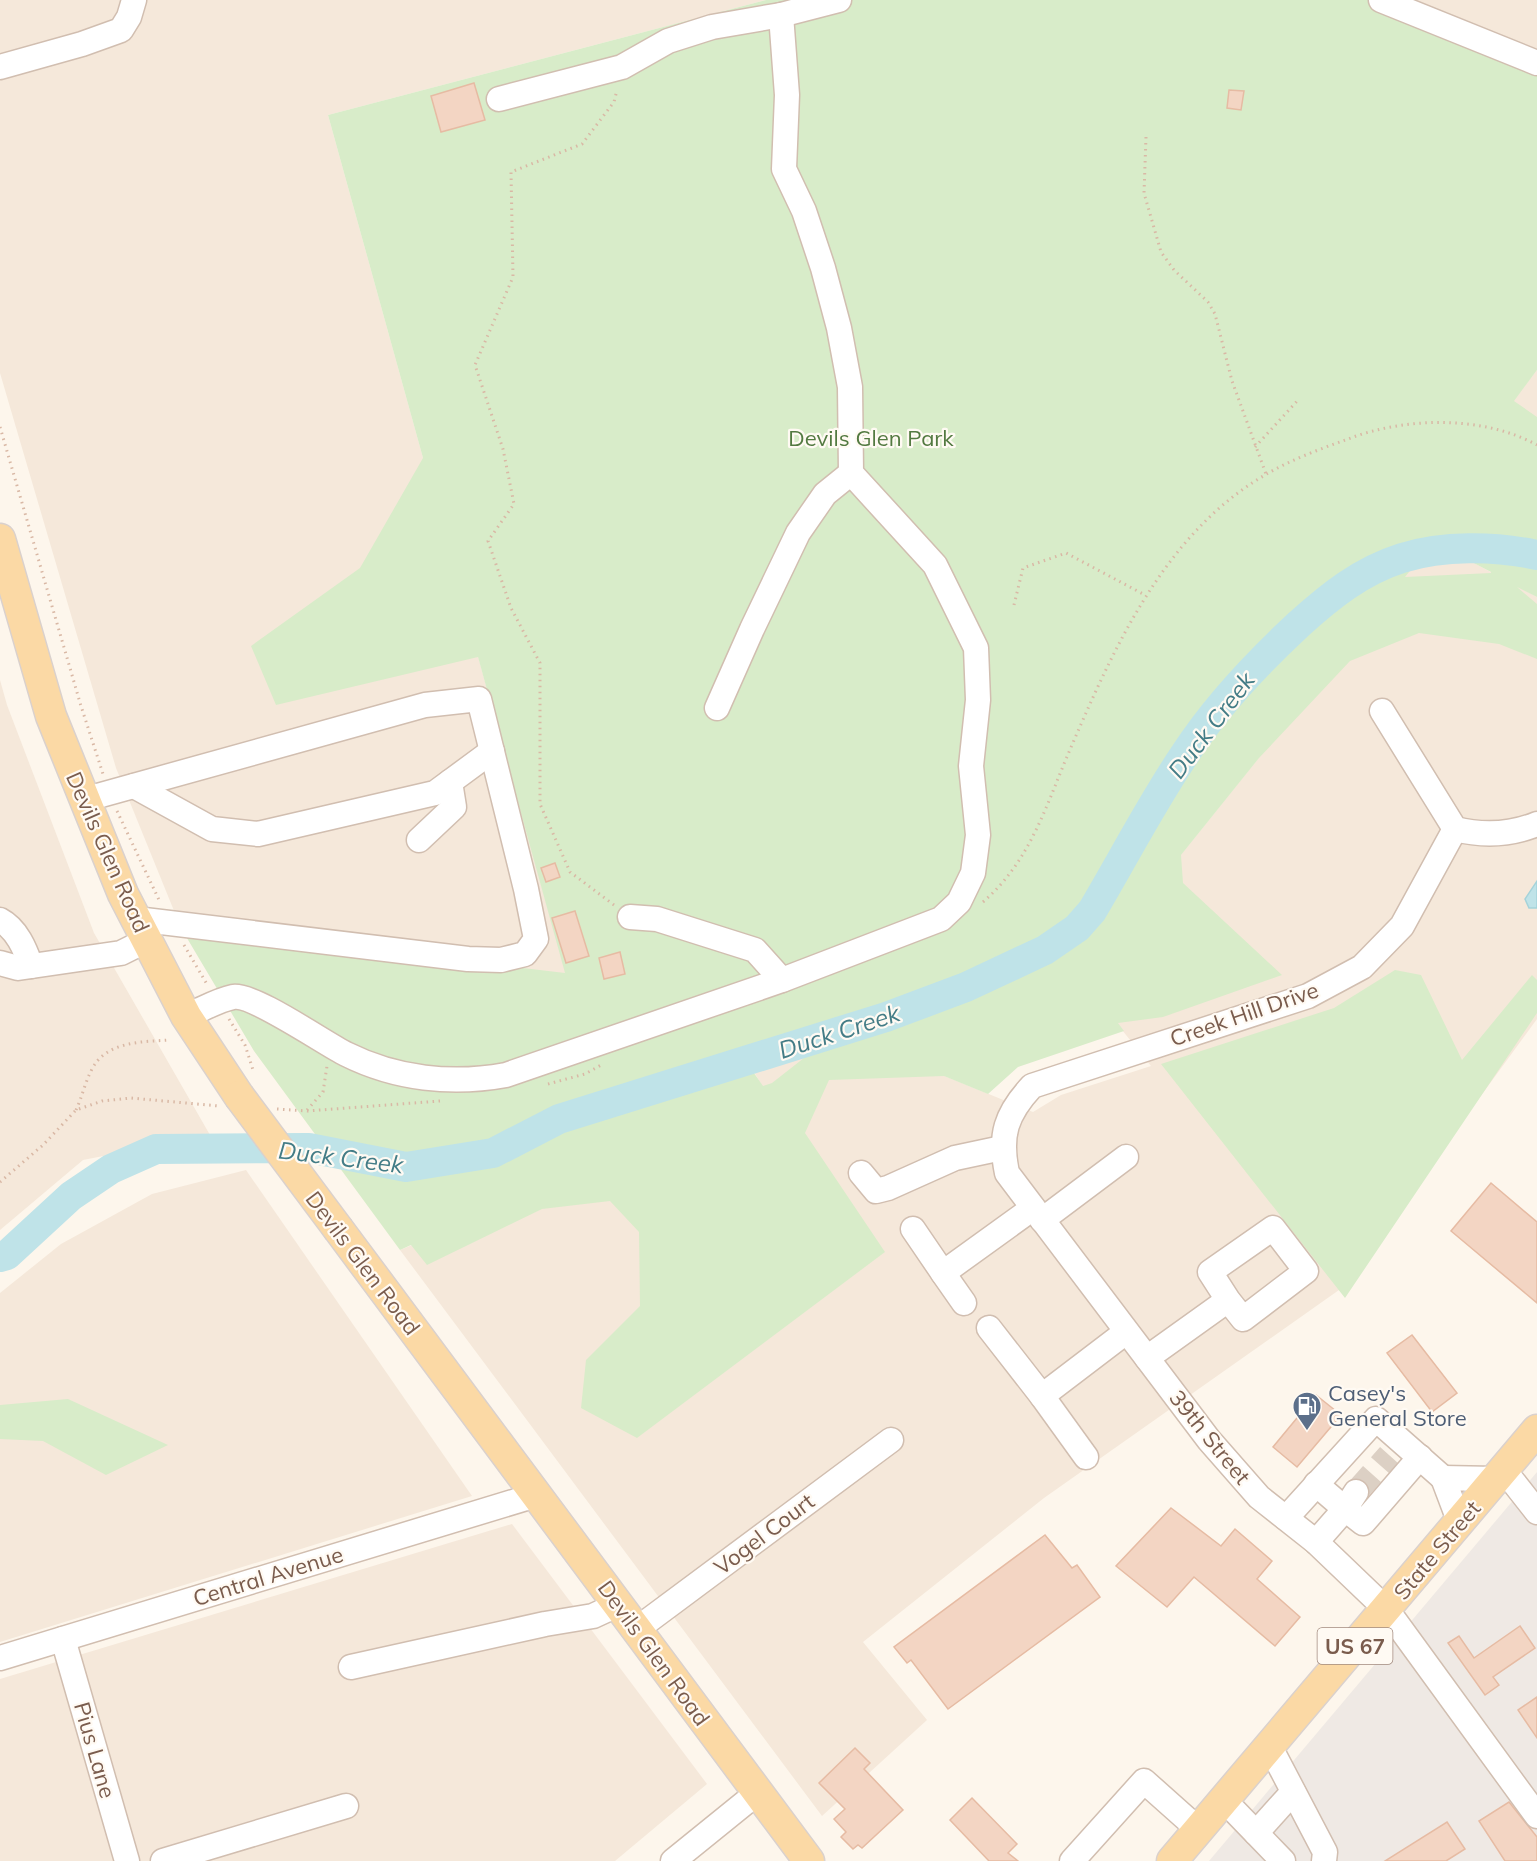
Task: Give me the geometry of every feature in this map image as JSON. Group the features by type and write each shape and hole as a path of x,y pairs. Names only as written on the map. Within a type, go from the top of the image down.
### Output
{"main road":[{"name":"Devils Glen Road","path":"0,539 51,716 83,800 142,930 186,1016 234,1101 339,1230 809,1861"},
{"name":"State Street","path":"1172,1861 1387,1610 1537,1430"}],"street":[{"path":"0,67 82,44 121,30 129,17 134,0"},
{"path":"499,99 622,67 668,41 712,27 781,15 839,0"},
{"path":"1381,0 1537,63"},
{"path":"186,1016 234,996 254,1001 348,1054 398,1072 436,1080 476,1080 506,1075 782,980 941,919 959,902 973,873 978,835 971,766 978,700 976,648 935,565 851,473 850,387 839,328 823,268 804,211 784,169 787,95 781,15"},
{"path":"717,708 798,533 825,494 851,473"},
{"path":"0,963 18,968 121,953 142,930 501,960 525,954 536,939 526,889 479,699 425,705 83,800"},
{"path":"1383,711 1455,830 1476,835 1504,833 1537,824"},
{"path":"134,786 212,829 258,834 435,793 492,751"},
{"path":"418,840 454,807 450,782"},
{"name":"Creek Hill Drive","path":"1002,1148 1014,1105 1032,1086 1308,996 1362,967 1401,926 1455,830"},
{"path":"630,917 657,919 755,950 782,980"},
{"path":"1,919 9,925 24,948 31,966"},
{"path":"861,1173 876,1191 888,1188 955,1158 1002,1148"},
{"name":"39th Street","path":"1002,1148 1007,1173 1209,1440 1259,1497 1316,1542 1387,1610 1537,1816"},
{"path":"943,1273 1126,1157"},
{"path":"913,1229 964,1303"},
{"path":"1147,1358 1228,1300"},
{"path":"989,1328 1086,1457"},
{"path":"1042,1396 1126,1332"},
{"path":"1286,1518 1376,1419 1395,1448 1420,1457 1443,1478 1460,1523"},
{"name":"Vogel Court","path":"637,1629 891,1440"},
{"path":"1316,1484 1351,1500 1363,1523 1420,1457"},
{"path":"1443,1478 1500,1475 1537,1512"},
{"name":"Central Avenue","path":"0,1658 536,1495"},
{"path":"1316,1542 1351,1500"},
{"path":"351,1667 593,1616 619,1604"},
{"name":"Pius Lane","path":"63,1639 127,1861"},
{"path":"1270,1747 1325,1852 1324,1861"},
{"path":"1072,1861 1144,1781 1199,1830"},
{"path":"1256,1833 1293,1792"},
{"path":"673,1861 757,1793"},
{"path":"1224,1800 1283,1861"},
{"path":"163,1861 346,1806"}],"path":[{"path":"622,67 614,102 582,144 511,172 513,277 475,365 503,449 514,504 488,541 511,608 540,663 540,804 570,872 630,917"},
{"path":"1146,136 1144,193 1161,252 1174,270 1208,302 1215,314 1232,381 1266,474"},
{"path":"1255,447 1299,399"},
{"path":"980,904 1004,884 1031,843 1083,721 1145,595 1202,526 1230,499 1266,474 1324,447 1374,429 1417,422 1463,424 1493,430 1537,445"},
{"path":"1014,605 1023,568 1066,553 1145,595"},
{"path":"0,1182 43,1145 76,1110 91,1071 100,1056 110,1049 130,1044 170,1040"},
{"path":"544,1085 585,1074 612,1060"},
{"path":"307,1111 323,1092 327,1065"},
{"path":"76,1110 102,1101 131,1098 234,1101"},
{"path":"273,1109 307,1111 443,1100"}],"shaded area":[{"path":"0,0 766,0 328,115 566,974 181,928 116,768 0,373"},
{"path":"1411,0 1537,0 1537,51"},
{"path":"1537,370 1537,419 1513,401"},
{"path":"1433,541 1537,597 1537,1019 1339,1290 1044,1498 863,1642 927,1720 822,1816 400,1250 770,1099 754,1072 837,1032 1033,1112 1061,1095 1151,1066 1081,979"},
{"path":"0,680 7,705 94,933 210,1135 83,1160 0,1230"},
{"path":"246,1170 472,1496 0,1642 0,1293 61,1244 152,1194"},
{"path":"1537,1472 1537,1861 1209,1861"},
{"path":"512,1524 707,1784 615,1861 0,1861 0,1679"}],"green space":[{"name":"Devils Glen Park","path":"766,0 1411,0 1537,51 1537,370 1514,401 1537,417 1537,597 1517,587 1537,604 1537,659 1499,644 1419,633 1350,661 1259,758 1181,855 1183,883 1282,975 1163,1017 1118,1023 1124,1031 1018,1067 988,1094 944,1076 829,1080 805,1133 885,1252 637,1438 581,1408 586,1360 640,1306 639,1232 610,1201 542,1209 427,1265 411,1245 400,1250 254,1051 181,928 565,973 478,657 276,705 251,646 360,568 423,458 328,115","holes":["1433,542 1491,572 1491,573 1405,577","836,1032 851,1038 809,1054 772,1083 763,1086 754,1073"]},
{"path":"1395,970 1421,975 1462,1060 1532,975 1537,980 1537,1013 1345,1298 1161,1064 1334,1008"},
{"path":"68,1399 168,1445 106,1475 43,1441 0,1439 0,1405"}],"water":[{"path":"1537,881 1537,908 1529,908 1525,899"}],"building":[{"path":"474,83 485,120 441,132 431,96"},
{"path":"1229,90 1244,91 1241,110 1227,108"},
{"path":"555,863 560,877 546,882 541,868"},
{"path":"575,911 589,956 566,963 552,918"},
{"path":"620,952 625,974 604,979 599,958"},
{"path":"1491,1183 1537,1222 1537,1303 1451,1231"},
{"path":"1412,1335 1457,1393 1432,1412 1387,1353"},
{"name":"Casey's General Store","path":"1316,1395 1341,1415 1297,1467 1273,1447"},
{"path":"1171,1508 1221,1546 1235,1529 1272,1561 1257,1579 1300,1617 1275,1646 1194,1577 1167,1607 1116,1566"},
{"path":"1045,1535 1072,1568 1077,1565 1100,1597 948,1709 911,1660 907,1663 894,1647"},
{"path":"1520,1626 1535,1648 1493,1677 1499,1685 1485,1695 1448,1643 1459,1636 1474,1658"},
{"path":"1537,1697 1537,1738 1518,1710"},
{"path":"855,1748 870,1763 864,1769 903,1810 862,1848 858,1845 853,1849 841,1837 846,1832 834,1819 845,1809 819,1783"},
{"path":"972,1798 1017,1844 1008,1853 1018,1861 989,1861 950,1820"},
{"path":"1509,1802 1537,1837 1537,1861 1505,1861 1479,1821"},
{"path":"1447,1822 1465,1849 1446,1861 1385,1861"}],"waterway":[{"name":"Duck Creek","path":"0,1257 7,1255 71,1196 111,1169 156,1149 309,1148 406,1167 493,1153 559,1119 886,1017 966,987 1045,950 1077,928 1092,911 1160,792 1210,719 1268,654 1334,594 1387,563 1418,554 1469,548 1537,555"}],"tunnel":[{"path":"1356,1492 1389,1455"}],"place":[{"name":"Casey's General Store","path":"1307,1432"}]}
